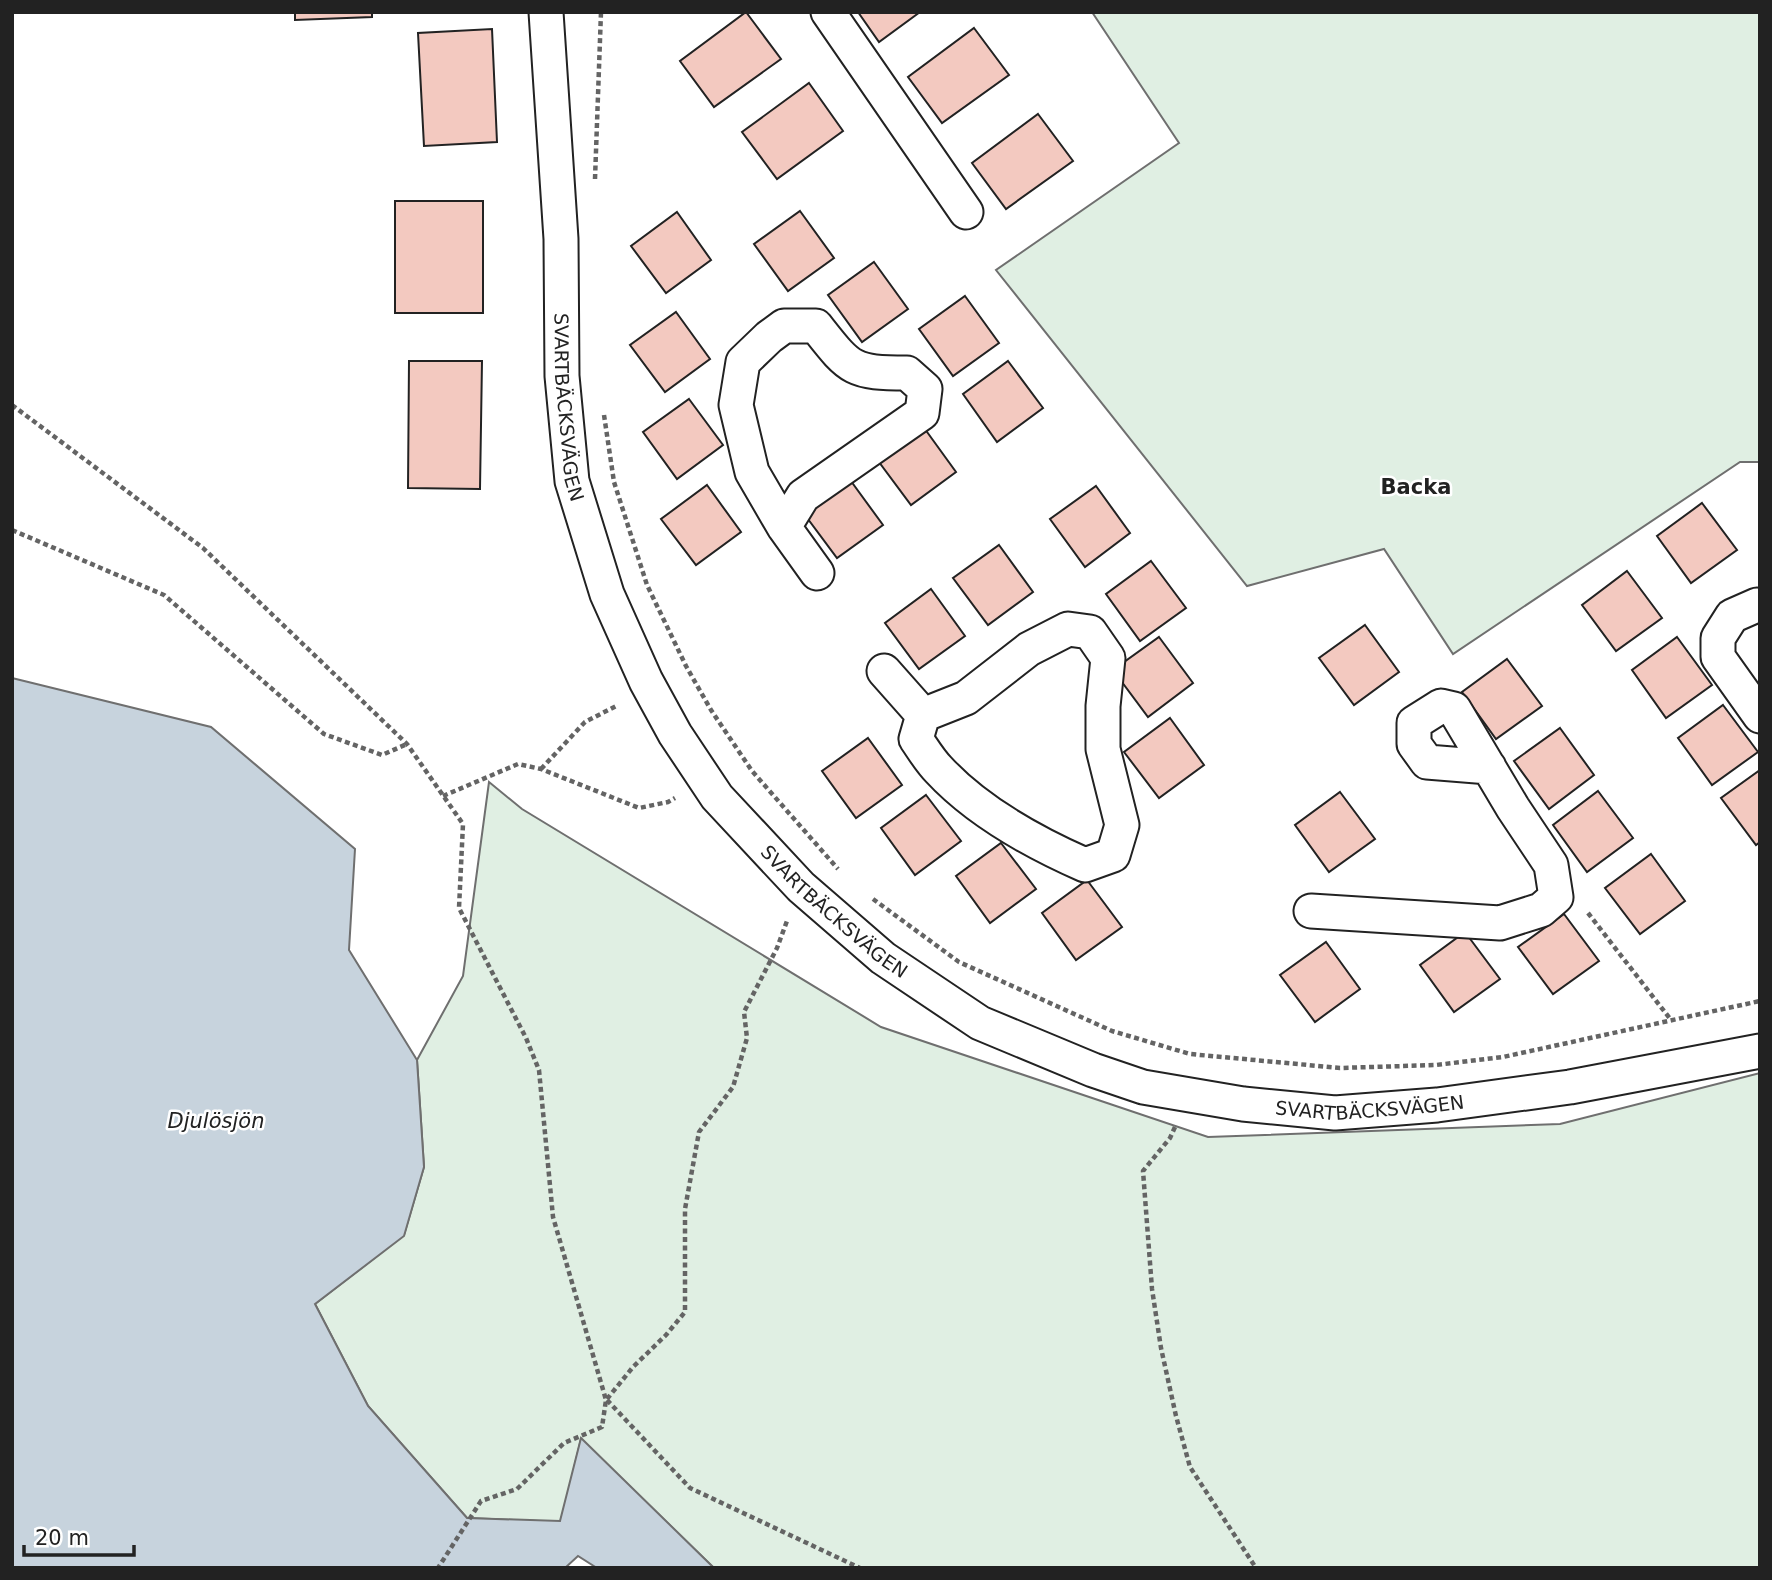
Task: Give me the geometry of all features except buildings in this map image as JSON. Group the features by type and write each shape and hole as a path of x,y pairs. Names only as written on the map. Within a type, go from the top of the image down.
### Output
{"street":[{"name":"SVARTBÄCKSVÄGEN","path":"546,12 561,239 562,376 572,481 607,594 650,688 675,734 717,797 801,887 883,958 980,1023 1093,1070 1143,1087 1242,1104 1335,1113 1437,1105 1570,1087 1760,1051"},
{"path":"828,12 966,212"},
{"path":"784,527 803,496 922,414 925,389 907,373 868,373 844,361 816,326 784,326 751,354 743,362 736,405 752,472 784,527 817,573"},
{"path":"1760,606 1732,616 1718,638 1718,657 1760,716"},
{"path":"1068,629 1090,632 1108,658 1103,706 1103,749 1122,825 1113,855 1085,865 1039,845 973,800 938,770 916,739 923,715 966,698 1029,649 1068,629"},
{"path":"884,671 923,715"},
{"path":"1311,911 1500,923 1541,910 1556,897 1551,865 1489,767"}],"path":[{"path":"595,182 601,12"},
{"path":"12,405 203,548 407,744 463,824 459,908 526,1038 539,1070 553,1217 606,1400 601,1427 564,1443 517,1489 481,1501 438,1568"},
{"path":"603,408 614,482 647,585 686,666 711,710 752,771 839,870"},
{"path":"12,530 164,595 324,734 382,755 407,744"},
{"path":"541,769 585,722 650,688"},
{"path":"443,796 518,764 541,769 639,808 668,802 705,779"},
{"path":"606,1400 685,1312 685,1209 699,1132 733,1087 747,1038 744,1012 777,948 801,887"},
{"path":"869,896 959,962 1112,1031 1189,1054 1340,1068 1437,1065 1503,1057 1760,1001"},
{"path":"1556,897 1586,911 1671,1020"},
{"path":"1189,1095 1170,1138 1143,1171 1152,1289 1175,1416 1191,1467 1256,1568"},
{"path":"606,1400 690,1488 860,1568"}],"green space":[{"path":"1092,12 1760,12 1760,462 1740,462 1453,654 1384,549 1247,586 996,270 1179,143"},
{"path":"489,782 522,809 881,1027 1208,1137 1560,1124 1760,1073 1760,1568 714,1568 581,1439 561,1522 467,1518 368,1406 315,1304 404,1235 424,1167 417,1060 463,976"}],"water":[{"name":"Djulösjön","path":"12,678 211,727 355,849 349,950 417,1060 424,1167 404,1236 315,1304 368,1406 467,1518 560,1521 581,1438 714,1568 597,1568 578,1556 565,1568 12,1568"}],"district":[{"name":"Backa","path":"1416,487"}]}
